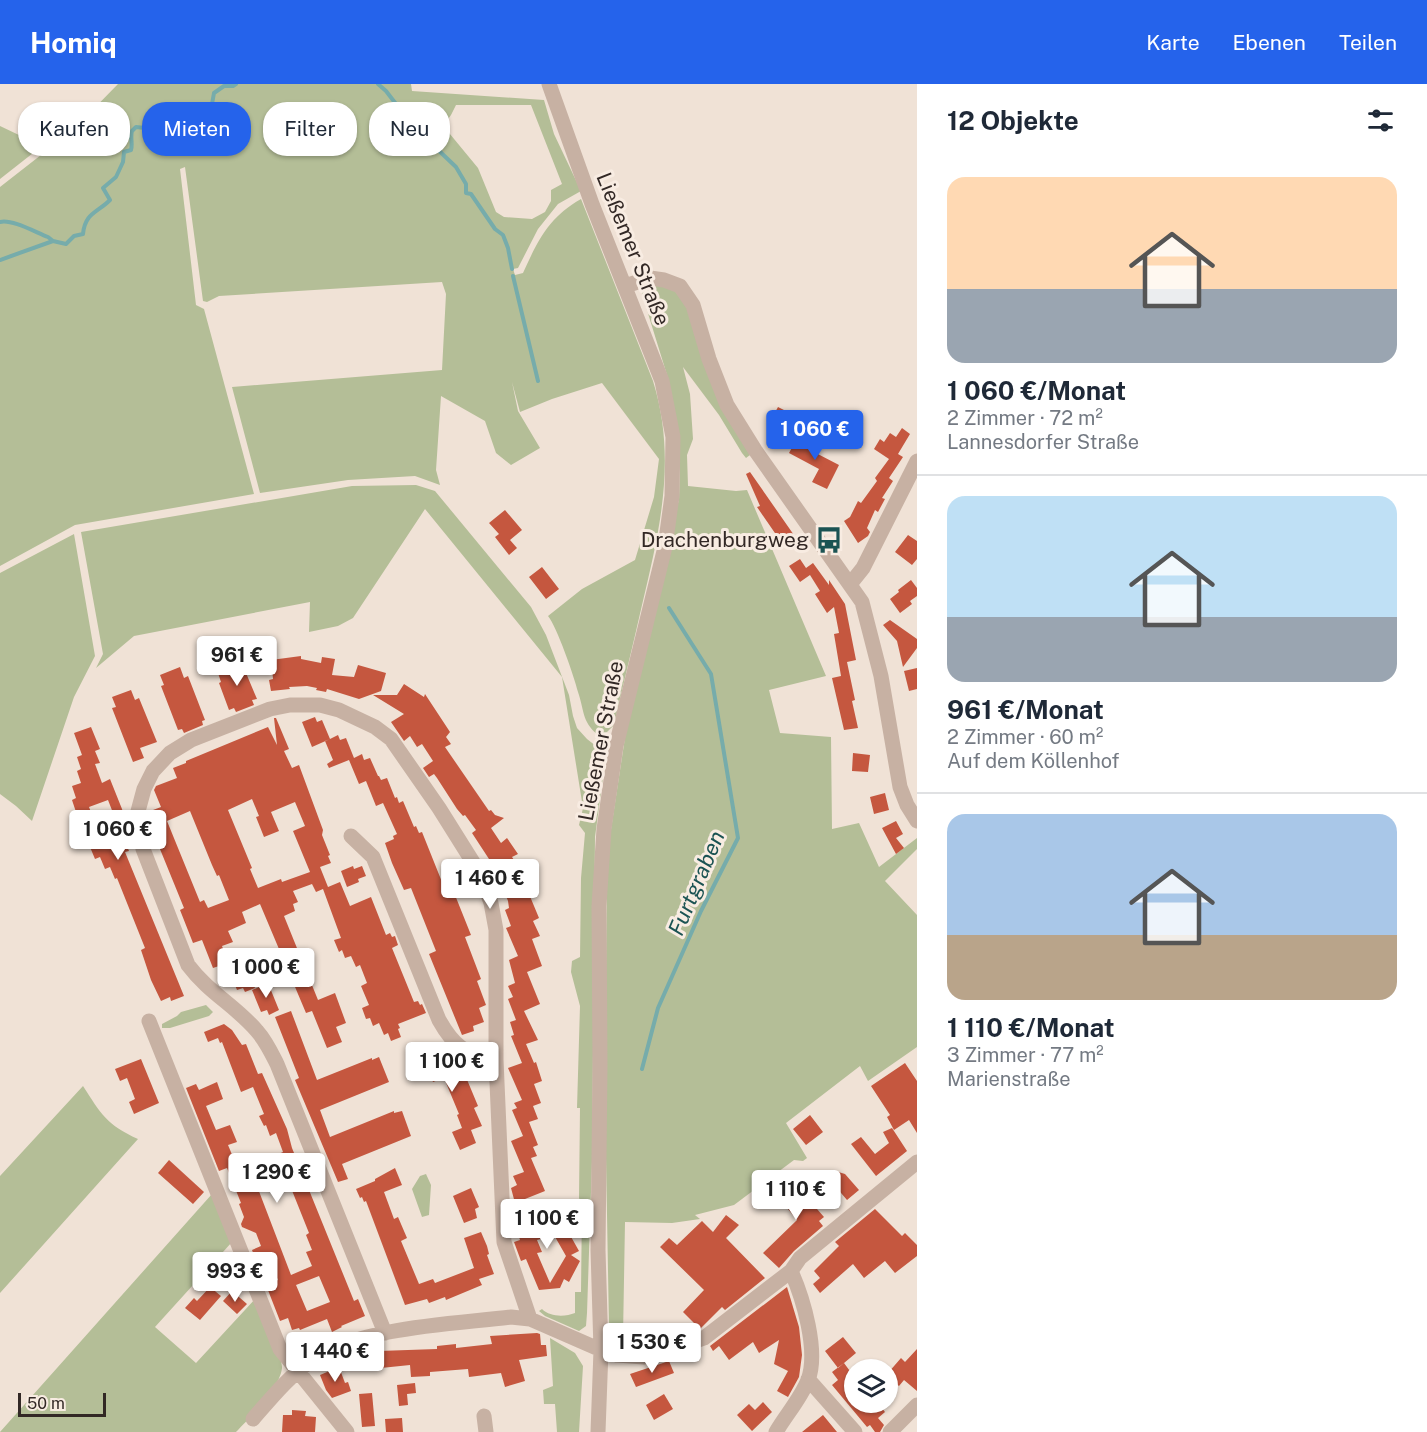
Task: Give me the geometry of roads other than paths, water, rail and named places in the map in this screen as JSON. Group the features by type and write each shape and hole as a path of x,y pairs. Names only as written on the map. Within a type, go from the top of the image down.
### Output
{"street":[{"name":"Ließemer Straße","path":"549,84 592,204 662,381 673,437 672,496 665,547 616,746 604,829 598,906 600,1065 598,1250 601,1350 598,1432"},
{"path":"626,286 650,278 680,286 693,305 709,359 727,405 765,464 851,583 862,602 881,676 900,787 917,821"},
{"path":"851,583 863,568 917,461"},
{"path":"385,1333 273,1055 258,1031 206,986 188,965 143,849 137,815 144,789 153,771 170,753 191,740 270,709 290,705 320,705 339,710 375,727 391,739 444,816 487,888 496,930 496,1060 504,1242 530,1319"},
{"path":"351,836 373,857 439,1020 450,1040 467,1052 496,1060"},
{"path":"149,1022 280,1349 347,1432"},
{"path":"253,1419 297,1371 316,1357 338,1346 385,1333 511,1317 530,1319 601,1350 644,1357 704,1338 790,1271 800,1258 917,1162"},
{"path":"776,1432 808,1379 813,1347 800,1291 790,1271"},
{"path":"808,1379 855,1432"},
{"path":"890,1432 917,1405"},
{"path":"484,1416 486,1432"}],"waterway":[{"path":"0,222 17,224 53,241 66,244 74,236 83,234 89,217 110,200 103,188 116,177 123,162 124,152 131,150 132,131 136,127 145,128 155,123 154,114 161,111 196,113 204,110 212,104 214,93 224,86 236,84"},
{"name":"Furtgraben","path":"378,84 423,139 456,167 466,184 466,193 471,194 495,229 503,235 512,269"},
{"path":"0,260 53,241"},
{"name":"Furtgraben","path":"513,276 538,381"},
{"name":"Furtgraben","path":"642,1069 658,1008 701,911 738,838 711,674 669,608"}],"place":[{"name":"Drachenburgweg","path":"829,540"}]}
